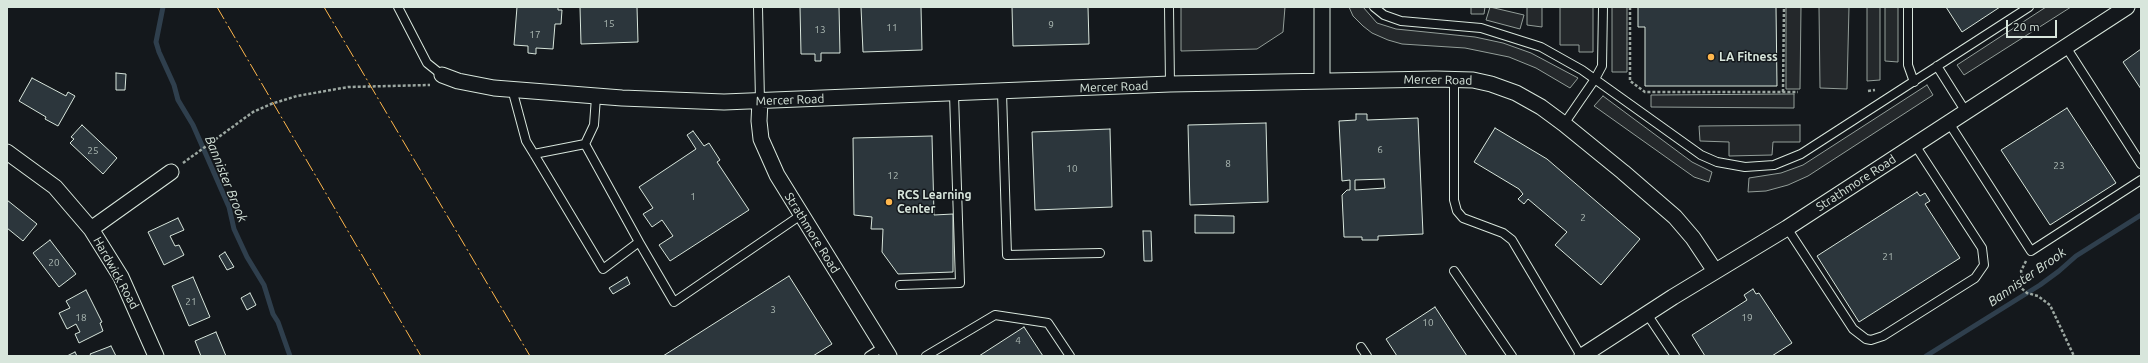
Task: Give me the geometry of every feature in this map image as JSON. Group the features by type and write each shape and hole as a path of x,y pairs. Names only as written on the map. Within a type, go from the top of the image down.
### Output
{"street":[{"path":"1322,7 1322,81"},
{"name":"Strathmore Road","path":"1581,356 1715,271 1787,228 2127,7"},
{"name":"Mercer Road","path":"442,75 476,85 596,97 667,101 760,101 1170,84 1454,79 1490,84 1516,93 1541,107 1629,176 1675,217 1696,242 1715,271"},
{"name":"Strathmore Road","path":"760,101 759,121 761,139 777,175 886,351"},
{"name":"Hardwick Road","path":"7,152 55,187 91,229 108,254 133,300 156,356"},
{"path":"91,229 171,172"}],"lane":[{"path":"398,7 427,63 442,75"},
{"path":"758,7 760,101"},
{"path":"1169,7 1170,84"},
{"path":"1374,7 1384,15 1401,21 1472,26 1517,38 1562,57 1700,155 1717,162 1746,167 1774,165 1792,159 2029,7"},
{"path":"1564,124 1595,79 1603,61 1603,7"},
{"path":"1908,7 1908,65 1914,82"},
{"path":"2066,47 2141,164"},
{"path":"1937,66 1966,112"},
{"path":"1454,79 1454,200 1457,211 1463,218 1502,234 1512,240 1581,356"},
{"path":"512,89 526,141 603,269 639,242"},
{"path":"1002,92 1007,255 1100,253"},
{"path":"900,285 960,283 954,94"},
{"path":"585,144 594,125 596,97"},
{"path":"1949,123 2031,251 2141,180"},
{"path":"534,154 585,144"},
{"path":"585,144 674,302 801,216"},
{"path":"1787,228 1853,329 1866,339 1871,340 1883,336 1975,278 1984,265 1982,248 1915,144"},
{"path":"1454,271 1512,356"},
{"path":"1647,314 1675,356"},
{"path":"926,356 995,315 1048,323 1070,356"},
{"path":"1361,347 1368,356"},
{"path":"869,356 886,351"}],"path":[{"path":"1630,7 1630,81 1644,92 1798,92"},
{"path":"1783,92 1784,7"},
{"path":"193,155 253,112 297,96 348,87 428,86 436,82 442,75"},
{"path":"2031,251 2021,271 2022,275 2020,287 2027,293 2038,296 2050,305 2074,356"}],"shaded area":[{"path":"1181,7 1285,7 1283,32 1257,49 1181,51"},
{"path":"1349,7 1363,7 1377,23 1396,29 1475,37 1503,43 1531,53 1578,78 1570,88 1536,68 1509,57 1465,48 1402,44 1388,40 1372,33 1363,26 1353,16"},
{"path":"1471,7 1485,7 1484,14 1471,14"},
{"path":"1490,7 1524,15 1520,29 1486,20"},
{"path":"1527,7 1542,7 1542,27 1527,25"},
{"path":"1560,7 1593,7 1593,52 1579,52 1579,45 1560,45"},
{"path":"1612,7 1627,7 1627,72 1612,72"},
{"path":"1786,7 1801,7 1800,89 1786,89"},
{"path":"1819,7 1849,7 1847,89 1820,88"},
{"path":"1867,7 1880,7 1880,80 1867,81"},
{"path":"1885,7 1898,7 1898,62 1885,61"},
{"path":"2046,7 2071,7 1964,75 1957,65"},
{"path":"1927,85 1933,95 1808,176 1788,185 1766,191 1748,192 1749,178 1781,173 1803,165"},
{"path":"1794,94 1794,108 1651,107 1651,95"},
{"path":"1603,96 1692,162 1712,172 1709,182 1694,177 1594,106"},
{"path":"1800,125 1800,142 1773,142 1772,155 1729,156 1729,142 1700,141 1699,126"}],"building":[{"path":"517,7 558,7 558,10 562,10 561,24 555,24 553,49 536,48 536,54 528,53 528,46 514,45"},
{"path":"580,7 637,7 638,42 581,44"},
{"path":"800,7 839,7 840,53 821,53 821,61 815,61 815,54 801,54"},
{"path":"861,7 921,7 922,50 863,52"},
{"path":"1012,7 1088,7 1089,44 1013,46"},
{"name":"LA Fitness","path":"1638,7 1776,7 1777,86 1645,86 1645,27 1638,27"},
{"path":"1946,7 2000,7 1962,32"},
{"path":"2141,49 2141,89 2123,62"},
{"path":"116,73 126,74 125,90 116,90"},
{"path":"32,78 66,96 68,92 75,96 58,126 19,101"},
{"path":"2067,108 2116,183 2050,225 2001,150"},
{"path":"1356,114 1367,114 1367,120 1418,118 1423,234 1378,236 1378,240 1362,240 1362,237 1344,237 1342,195 1347,190 1350,190 1350,180 1342,181 1339,121 1356,120","holes":["1384,179 1385,188 1355,190 1355,180"]},
{"path":"1266,123 1268,202 1190,205 1188,125"},
{"path":"82,125 117,158 103,174 70,143 74,139 71,137"},
{"path":"1495,128 1547,159 1640,239 1601,285 1555,245 1567,232 1528,199 1524,204 1518,199 1523,194 1519,189 1474,162"},
{"path":"1110,129 1112,207 1035,210 1032,132"},
{"path":"693,131 704,146 709,143 720,160 717,162 749,210 670,261 659,245 673,236 662,220 652,227 643,214 653,208 639,187 696,149 687,135"},
{"path":"932,136 934,215 953,214 953,272 898,274 882,252 883,229 871,229 872,217 854,215 853,138"},
{"path":"1917,192 1920,196 1925,193 1930,201 1925,204 1960,258 1859,322 1817,256"},
{"path":"7,200 37,224 23,241 7,228"},
{"path":"1195,215 1234,216 1234,233 1195,233"},
{"path":"178,218 184,230 170,236 175,246 179,245 184,255 164,265 148,232"},
{"path":"1143,231 1151,231 1152,261 1144,261"},
{"path":"50,240 76,274 59,287 33,253"},
{"path":"225,252 234,267 227,270 219,256"},
{"path":"789,276 832,344 813,356 663,356"},
{"path":"193,277 210,317 189,326 172,286"},
{"path":"627,277 630,284 613,294 609,288"},
{"path":"1753,289 1756,294 1759,293 1792,343 1772,356 1705,356 1692,335 1747,300 1744,295"},
{"path":"86,290 102,322 100,323 103,331 79,343 75,334 80,332 76,324 67,329 59,313 70,308 66,301"},
{"path":"250,293 256,305 247,310 241,298"},
{"path":"1435,307 1467,356 1397,356 1386,339"},
{"path":"1024,327 1043,356 979,356"},
{"path":"216,332 226,356 201,356 195,341"},
{"path":"111,346 116,356 91,356 90,354"},
{"path":"75,352 77,356 67,356"}],"waterway":[{"name":"Bannister Brook","path":"163,7 156,42 159,52 174,85 178,100 193,125 229,207 234,229 247,257 264,285 273,314 278,322 290,356"},
{"name":"Bannister Brook","path":"1926,356 2040,285 2076,256 2141,215"}],"power":[{"path":"217,7 421,356"},
{"path":"324,7 530,356"}],"place":[{"name":"LA Fitness","path":"1711,57"},
{"name":"RCS Learning Center","path":"889,202"}]}
